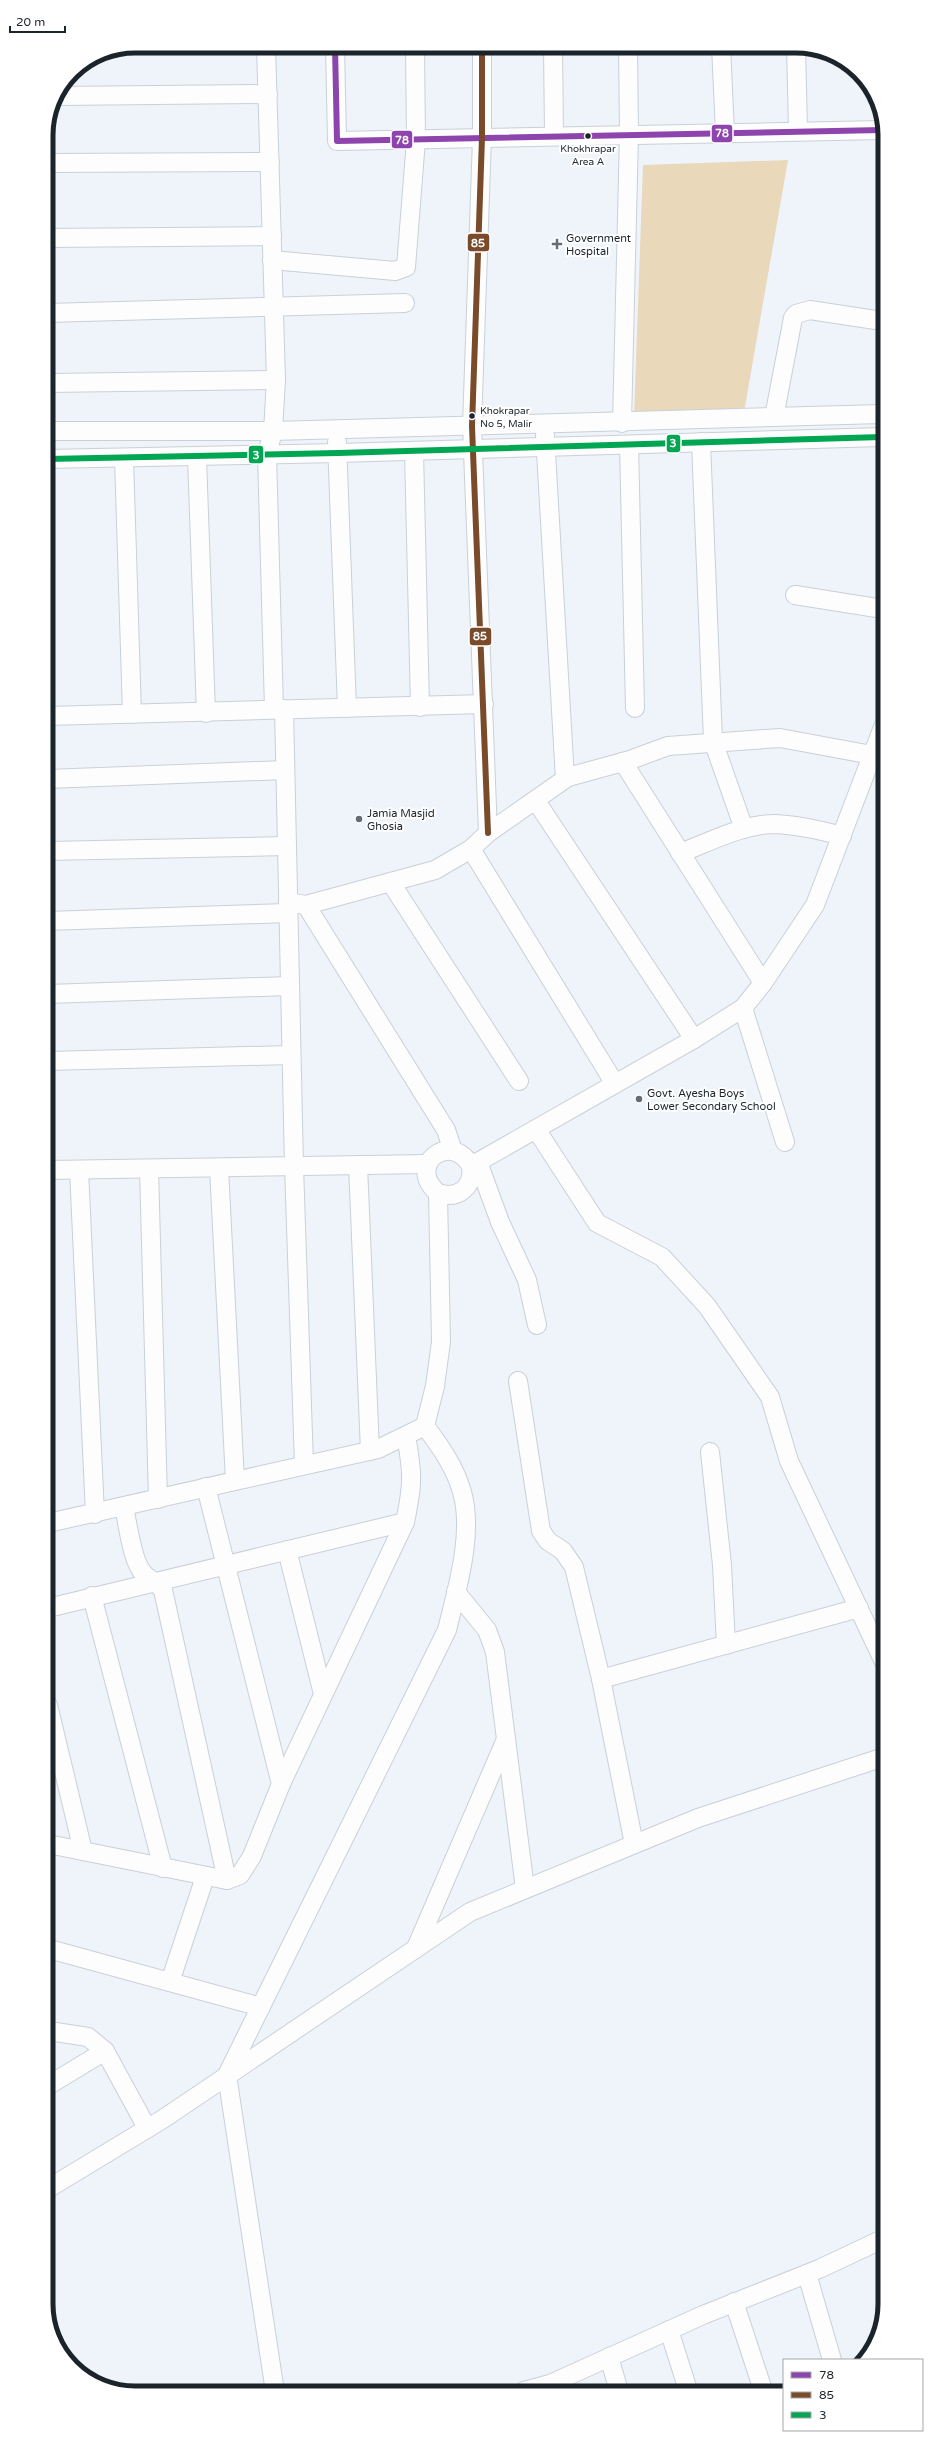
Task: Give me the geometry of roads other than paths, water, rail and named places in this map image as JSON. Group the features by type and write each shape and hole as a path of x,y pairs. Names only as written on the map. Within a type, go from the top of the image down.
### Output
{"street":[{"path":"266,53 276,380 273,431 267,454 279,709 285,770 294,1166 304,1465"},
{"path":"335,53 338,141 877,130"},
{"path":"272,260 395,271 406,268 416,140 415,53"},
{"path":"482,53 482,138 472,426 488,833"},
{"path":"553,53 554,136"},
{"path":"622,423 629,135 628,53"},
{"path":"721,53 725,133"},
{"path":"796,53 798,131"},
{"path":"64,96 268,94"},
{"path":"53,163 270,162"},
{"path":"53,238 272,236"},
{"path":"53,313 404,303"},
{"path":"774,417 793,318 796,314 810,310 878,320"},
{"path":"53,383 276,380"},
{"path":"53,432 273,431 337,428 622,423 878,414"},
{"path":"544,424 566,779"},
{"path":"337,428 347,708"},
{"path":"53,459 197,457 267,454 338,454 878,437"},
{"path":"701,442 714,741 744,829"},
{"path":"629,445 635,708"},
{"path":"414,451 420,706"},
{"path":"197,457 206,713"},
{"path":"124,458 132,714"},
{"path":"796,594 878,608"},
{"path":"53,716 206,713 279,709 484,704"},
{"path":"53,921 306,905 391,883 436,870 471,849 488,833 566,779 623,762 668,746 714,741 780,738 872,755"},
{"path":"536,1325 527,1280 474,1164 464,1156 453,1151 437,1153 428,1164 426,1180 430,1187 438,1194 446,1196 461,1193 470,1182 474,1164 694,1039 744,1008 763,983 815,905 878,740"},
{"path":"623,762 763,983"},
{"path":"53,779 285,770"},
{"path":"536,801 694,1039"},
{"path":"680,853 744,829 774,824 805,827 842,836"},
{"path":"53,851 287,846"},
{"path":"471,849 615,1084"},
{"path":"391,883 519,1081"},
{"path":"306,905 446,1130 453,1151"},
{"path":"53,994 290,986"},
{"path":"744,1008 785,1142"},
{"path":"53,1062 291,1055"},
{"path":"536,1128 597,1223 662,1257 707,1306 770,1397 789,1461 878,1649"},
{"path":"53,1170 428,1164"},
{"path":"358,1165 370,1451"},
{"path":"220,1168 235,1481"},
{"path":"149,1169 158,1499"},
{"path":"79,1170 94,1514"},
{"path":"275,2386 228,2075 447,1630 462,1566 465,1520 462,1492 445,1453 425,1426 434,1386 440,1342 438,1194"},
{"path":"518,1381 542,1531 548,1541 563,1552 574,1567 601,1679 634,1844"},
{"path":"53,1522 378,1449 425,1426"},
{"path":"53,1845 226,1880 240,1875 252,1856 281,1784 405,1522 413,1487 412,1468 406,1436"},
{"path":"710,1452 722,1565 726,1645"},
{"path":"206,1487 281,1784"},
{"path":"124,1507 136,1560 143,1574 155,1580 163,1590 226,1880"},
{"path":"53,1607 155,1580 405,1522"},
{"path":"287,1550 323,1694"},
{"path":"456,1592 491,1637 496,1652 525,1889"},
{"path":"92,1596 163,1868"},
{"path":"601,1679 859,1608"},
{"path":"53,1726 83,1851"},
{"path":"416,1948 507,1738"},
{"path":"53,2186 147,2128 228,2075 470,1912 698,1818 878,1759"},
{"path":"170,1982 205,1876"},
{"path":"53,1950 261,2007"},
{"path":"53,2032 88,2037 105,2051 147,2128"},
{"path":"53,2083 105,2051"},
{"path":"553,2386 609,2357 669,2330 734,2302 807,2274 878,2241"},
{"path":"807,2274 832,2359"},
{"path":"734,2302 762,2386"},
{"path":"669,2330 687,2386"},
{"path":"609,2357 618,2386"}],"place":[{"name":"Khokhrapar Area A","path":"588,136"},
{"name":"Government Hospital","path":"557,244"},
{"name":"Khokrapar No 5, Malir","path":"472,416"},
{"name":"Jamia Masjid Ghosia","path":"359,819"},
{"name":"Govt. Ayesha Boys Lower Secondary School","path":"639,1099"}]}
